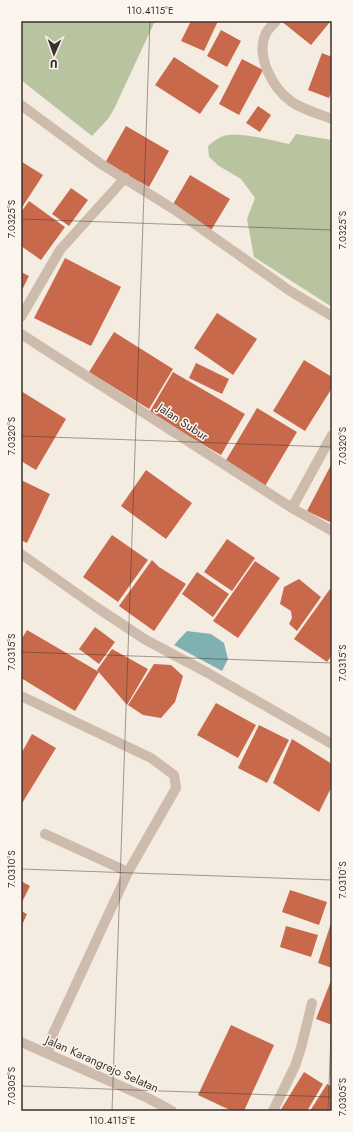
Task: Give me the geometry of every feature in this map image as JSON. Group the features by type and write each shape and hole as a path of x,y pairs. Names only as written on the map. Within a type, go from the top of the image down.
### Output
{"street":[{"path":"276,21 266,33 262,49 263,62 270,77 292,102 332,119"},
{"path":"21,105 101,164 176,210 290,291 332,316"},
{"path":"21,317 60,250 125,178"},
{"name":"Jalan Subur","path":"21,334 292,508 332,531"},
{"path":"292,508 332,435"},
{"path":"21,554 146,640 208,673 332,744"},
{"path":"21,696 151,758 174,775 176,788 128,872 52,1036 48,1053"},
{"path":"45,834 128,872"},
{"path":"273,1111 295,1066 312,1003"},
{"name":"Jalan Karangrejo Selatan","path":"21,1042 148,1098 172,1111"}],"green space":[{"path":"23,21 155,21 114,109 108,119 92,136 21,80 21,40"},
{"path":"233,134 249,136 289,144 296,134 332,140 332,307 254,257 247,219 255,198 241,179 219,166 209,157 208,146 217,139 227,135"}],"water":[{"path":"187,631 211,634 224,643 228,659 222,671 174,645"}],"building":[{"path":"191,21 218,21 204,51 181,41"},
{"path":"281,21 329,21 330,22 311,45"},
{"path":"221,30 241,41 227,67 207,56"},
{"path":"322,53 332,57 332,89 329,98 308,90"},
{"path":"174,57 219,86 200,114 155,85"},
{"path":"242,59 263,70 239,115 219,104"},
{"path":"258,106 271,115 260,132 246,123"},
{"path":"126,126 169,151 149,187 105,163"},
{"path":"22,162 43,175 21,209 21,163"},
{"path":"190,175 230,199 210,232 172,206"},
{"path":"71,188 88,200 69,226 52,214"},
{"path":"29,201 65,227 41,260 21,246 21,212"},
{"path":"65,258 121,287 91,346 34,318"},
{"path":"21,272 29,276 21,292"},
{"path":"217,313 257,339 233,375 194,348"},
{"path":"114,332 173,369 149,409 89,372"},
{"path":"304,360 332,377 332,388 305,431 273,411"},
{"path":"196,363 229,379 222,394 189,378"},
{"path":"173,372 245,414 221,455 149,413"},
{"path":"21,391 66,419 36,470 21,461"},
{"path":"257,408 297,432 265,486 225,462"},
{"path":"332,463 332,523 307,511"},
{"path":"146,470 192,503 166,539 121,506"},
{"path":"21,480 50,494 27,543 21,540"},
{"path":"112,535 148,560 118,602 83,577"},
{"path":"227,539 255,558 232,591 204,572"},
{"path":"152,560 159,567 186,584 154,631 119,606"},
{"path":"255,561 280,578 238,638 213,621"},
{"path":"197,572 229,594 213,617 182,594"},
{"path":"299,579 321,597 297,631 289,624 292,618 291,611 280,604 284,587"},
{"path":"330,589 332,590 332,655 327,662 294,639"},
{"path":"95,627 115,642 99,664 79,649"},
{"path":"27,630 99,672 75,711 21,678 21,640"},
{"path":"112,649 148,669 127,705 97,670"},
{"path":"154,664 171,665 183,676 175,702 161,718 143,715 128,705"},
{"path":"216,703 256,725 238,758 197,735"},
{"path":"259,725 289,740 267,783 238,768"},
{"path":"32,734 56,748 21,805 21,754"},
{"path":"292,739 332,764 332,786 319,812 273,783"},
{"path":"21,881 30,886 21,904"},
{"path":"290,890 327,902 319,925 282,912"},
{"path":"21,911 27,914 21,927"},
{"path":"332,920 332,968 318,963"},
{"path":"286,926 318,935 311,957 280,947"},
{"path":"332,978 332,1025 316,1019"},
{"path":"231,1025 274,1045 244,1111 232,1111 198,1095"},
{"path":"304,1072 323,1084 307,1111 280,1111"},
{"path":"327,1084 332,1087 332,1111 310,1111"}]}
